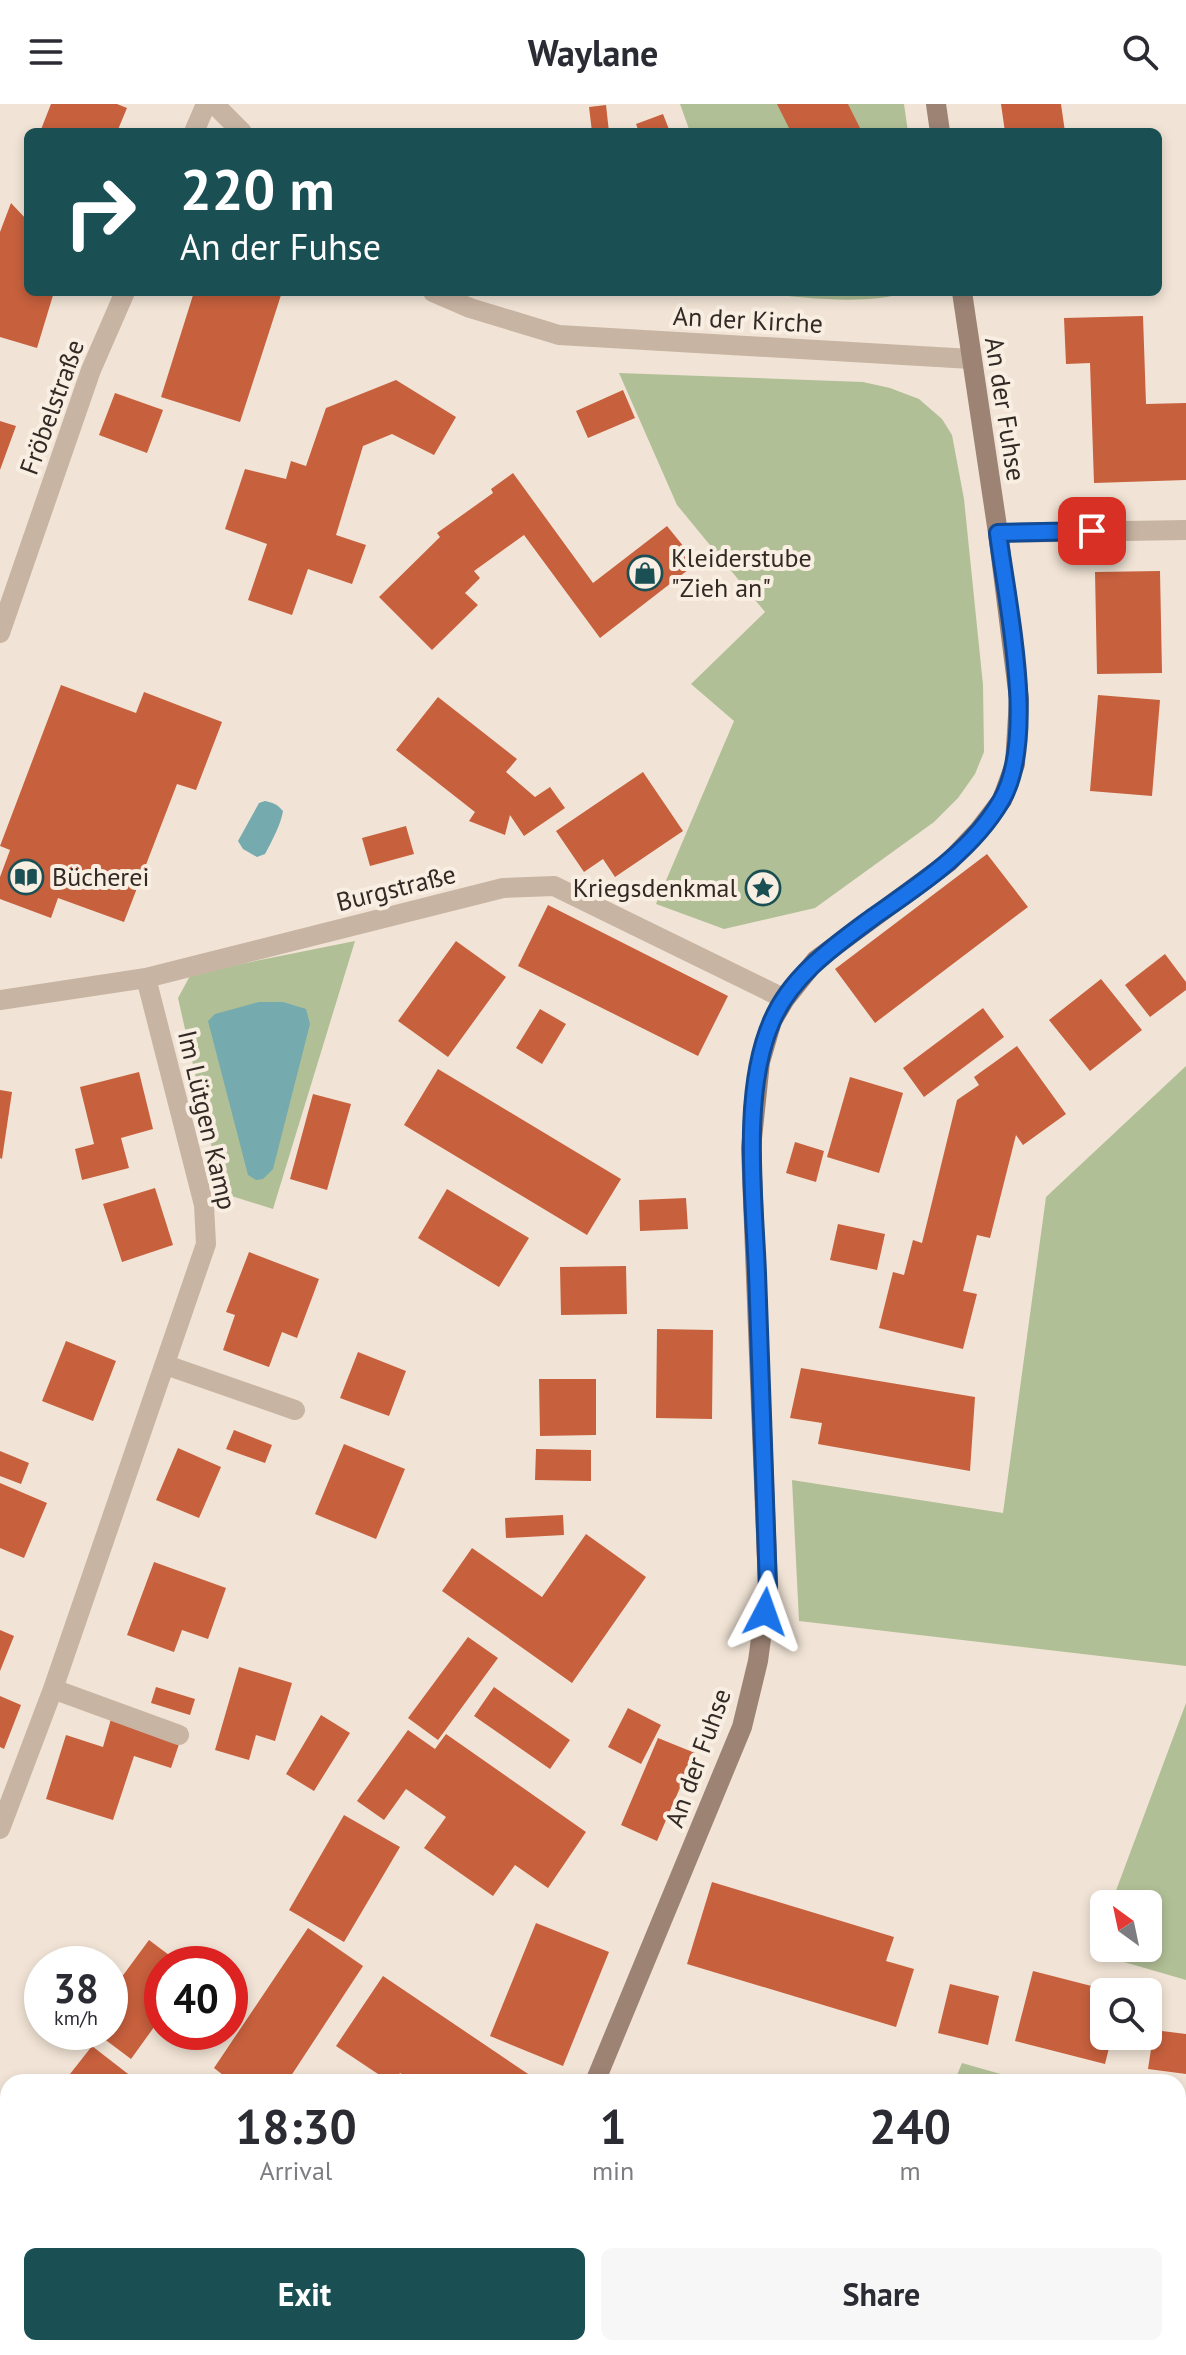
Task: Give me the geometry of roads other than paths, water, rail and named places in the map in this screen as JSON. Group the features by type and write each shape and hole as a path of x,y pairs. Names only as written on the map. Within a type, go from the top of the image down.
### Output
{"street":[{"path":"196,128 206,104"},
{"path":"214,104 238,128"},
{"path":"936,104 939,128"},
{"name":"Fröbelstraße","path":"0,633 91,370 123,296"},
{"name":"An der Kirche","path":"442,296 470,308 559,335 971,359"},
{"name":"An der Fuhse","path":"598,2074 742,1727 758,1661 768,1587 751,1148 760,1062 772,1021 816,960 949,862 1002,800 1015,764 1019,699 963,296"},
{"path":"998,533 1186,530"},
{"name":"Burgstraße","path":"0,1000 146,978 503,888 554,886 785,999"},
{"name":"Im Lütgen Kamp","path":"0,1829 53,1689 206,1244 204,1205 146,978"},
{"path":"166,1365 295,1410"},
{"path":"53,1689 179,1735"}],"water":[{"path":"265,801 283,811 265,854 257,857 243,849 238,841 259,803"},
{"path":"259,1002 283,1002 306,1009 310,1024 273,1169 263,1179 256,1180 248,1175 208,1021 215,1014"}],"place":[{"name":"Kleiderstube \"Zieh an\"","path":"645,573"},
{"name":"Bücherei","path":"26,877"},
{"name":"Kriegsdenkmal","path":"763,888"}]}
